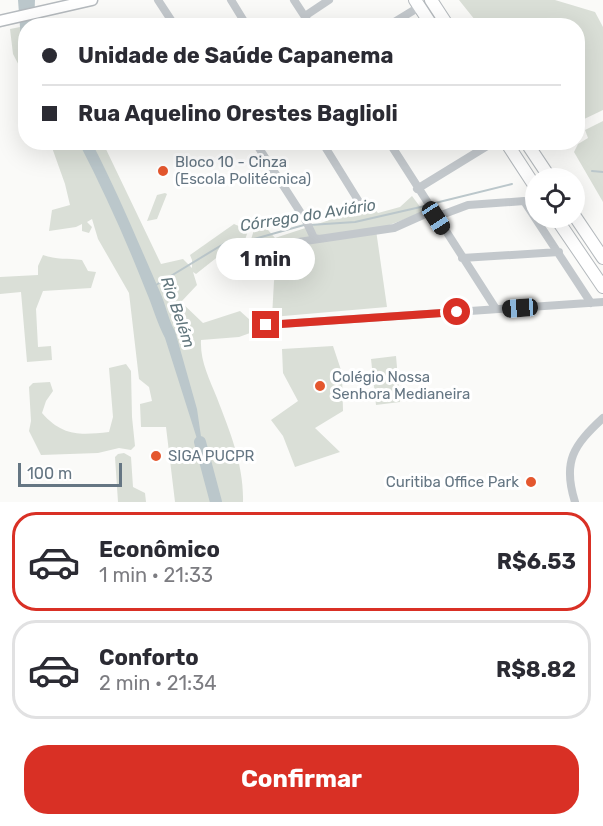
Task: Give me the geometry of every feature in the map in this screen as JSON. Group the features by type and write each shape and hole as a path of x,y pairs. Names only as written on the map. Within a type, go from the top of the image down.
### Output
{"highway":[{"path":"431,0 443,18"},
{"path":"417,3 427,18"},
{"path":"511,150 525,171"},
{"path":"531,150 543,168"},
{"path":"563,228 603,287"},
{"path":"583,228 603,258"},
{"path":"587,234 603,249"}],"main road":[{"path":"0,21 89,0"}],"street":[{"path":"158,0 170,18"},
{"path":"231,0 242,18"},
{"path":"294,0 305,16 329,0"},
{"path":"398,18 417,3"},
{"path":"260,150 314,238 319,239"},
{"path":"327,150 361,205"},
{"path":"394,150 496,309"},
{"path":"419,191 481,150"},
{"path":"285,244 394,228 432,212 524,201 591,303"},
{"path":"462,258 559,252"},
{"path":"266,325 603,303"},
{"path":"574,502 569,475 573,452 587,432 603,418"}],"shaded area":[{"path":"18,0 35,0 34,18 19,18"},
{"path":"459,0 555,0 595,12 603,27 603,110 585,119 585,18 473,18"},
{"path":"18,27 18,64 13,54 10,29"},
{"path":"603,121 603,202 574,152 585,150 585,140 588,138 585,130"},
{"path":"53,150 106,150 161,264 183,259 192,268 190,255 234,224 248,230 243,243 230,248 232,252 229,257 220,255 196,274 193,272 197,285 181,302 203,323 240,311 250,320 250,333 239,337 201,340 206,369 239,462 243,502 175,502 166,427 141,427 140,404 152,401 149,387 139,379 129,293 98,239 92,219 87,222 92,227 89,233 82,231 82,224 49,231 52,210 70,205"},
{"path":"82,150 95,150 162,297 175,331 197,409 205,464 165,338 123,234"},
{"path":"167,194 157,219 147,221 157,195"},
{"path":"412,196 424,212 376,230 387,307 272,317 274,281 280,256 250,243 256,223 262,223 275,238 372,206 378,213 400,207"},
{"path":"43,255 82,260 88,271 96,272 91,288 43,291 36,309 38,347 51,346 52,360 27,362 21,292 0,294 0,277 38,275 38,266"},
{"path":"333,346 342,373 343,411 315,428 340,452 295,467 283,436 271,420 298,401 283,373 282,349"},
{"path":"396,356 400,402 376,405 371,359"},
{"path":"126,364 131,371 135,446 131,450 119,448 98,453 41,455 29,431 31,421 29,387 33,383 50,382 53,391 42,413 57,427 81,434 109,432 113,417 109,368"},
{"path":"124,453 131,457 133,487 145,493 146,502 118,502 115,457"}],"waterway":[{"name":"Córrego do Aviário","path":"592,171 603,172"},
{"name":"Córrego do Aviário","path":"431,204 512,184"},
{"name":"Córrego do Aviário","path":"310,225 355,222 425,206"},
{"name":"Córrego do Aviário","path":"156,285 230,240 254,239 304,225"},
{"name":"Rio Belém","path":"200,442 216,502"}],"place":[{"name":"Bloco 10 - Cinza (Escola Politécnica)","path":"163,171"},
{"name":"Colégio Nossa Senhora Medianeira","path":"320,386"},
{"name":"SIGA PUCPR","path":"156,456"},
{"name":"Curitiba Office Park","path":"531,482"}],"route":[{"path":"266,325 457,312"}]}
